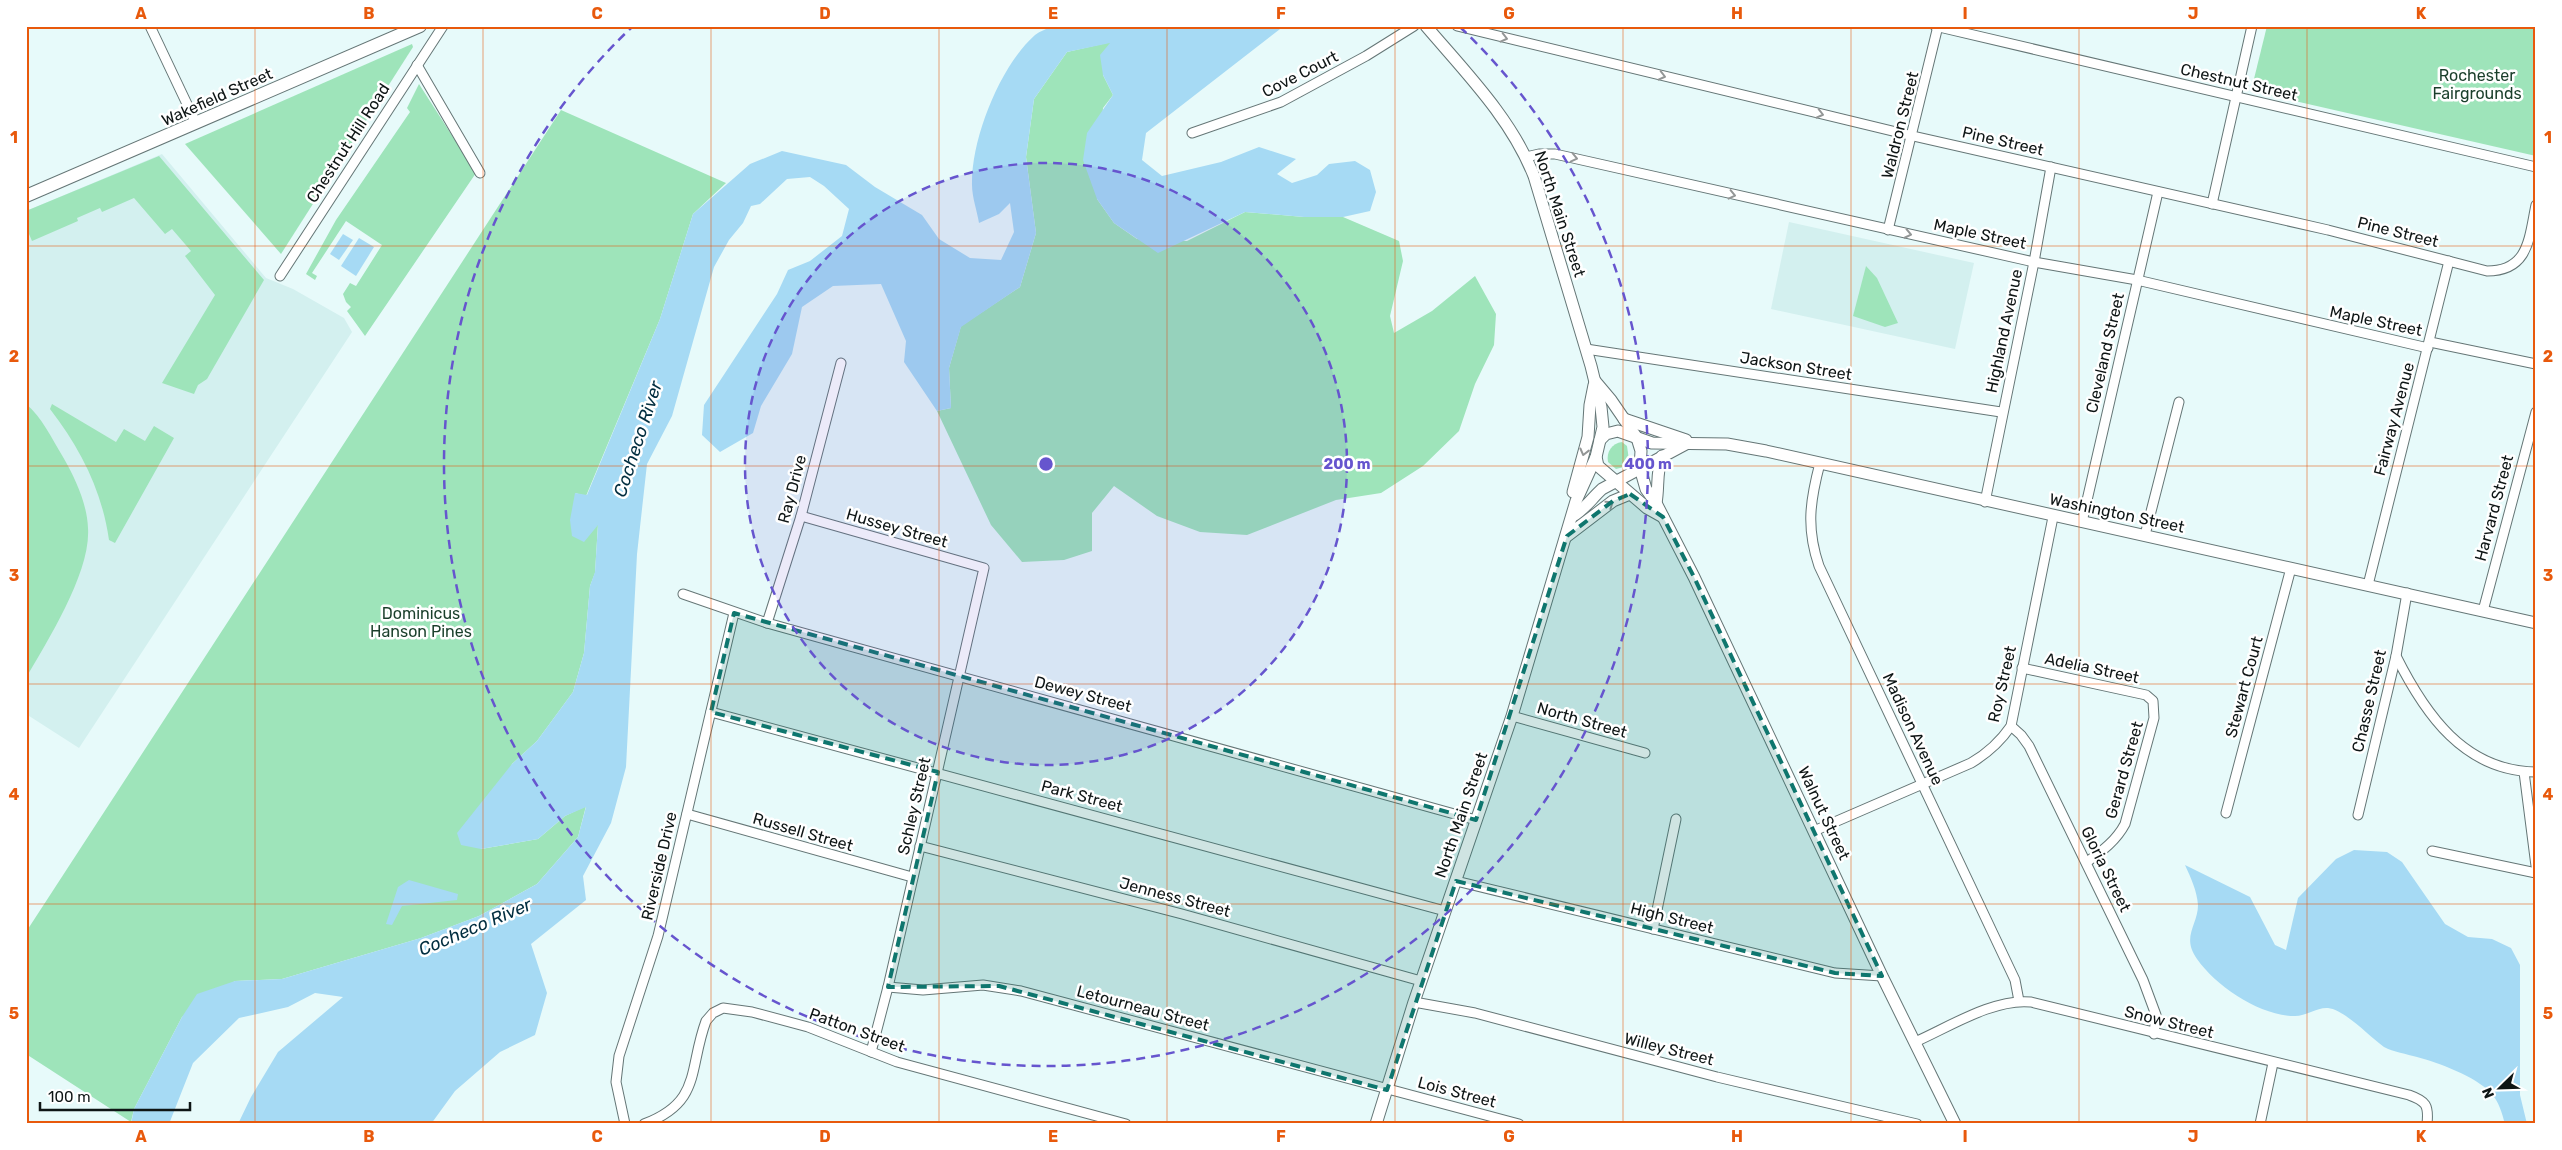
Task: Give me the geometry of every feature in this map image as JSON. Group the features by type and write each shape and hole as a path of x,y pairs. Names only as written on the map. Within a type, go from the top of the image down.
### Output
{"main road":[{"name":"Wakefield Street","path":"26,196 420,26"},
{"name":"North Main Street","path":"1426,26 1481,90 1514,136 1526,158 1542,200 1595,381 1601,407 1602,427 1600,440"},
{"name":"North Main Street","path":"1595,381 1637,438"},
{"name":"North Main Street","path":"1573,516 1571,499 1588,437 1590,404 1595,381"},
{"path":"1624,419 1690,442"},
{"path":"1617,481 1624,479 1640,468 1641,451 1637,438 1618,431 1606,434 1600,440 1596,457 1598,466 1647,508 1663,517"},
{"name":"Washington Street","path":"1637,438 1652,443 1690,442 1727,444 1820,463 1985,502 2145,535 2536,623"},
{"name":"Washington Street","path":"1640,468 1690,442"},
{"path":"1656,503 1658,492 1657,472 1662,456"},
{"name":"North Main Street","path":"1376,1124 1421,981 1512,716 1576,501 1596,457"},
{"name":"Walnut Street","path":"1640,468 1646,489 1656,503 1694,577 1882,976 1955,1124"},
{"name":"North Main Street","path":"1573,516 1585,509 1592,497 1602,489 1617,481"},
{"path":"1567,536 1613,501 1630,494"}],"street":[{"path":"150,26 196,123"},
{"name":"Chestnut Hill Road","path":"280,276 443,26"},
{"name":"Cove Court","path":"1192,133 1281,102 1366,56 1414,26"},
{"name":"Pine Street","path":"1457,26 1913,136 2449,260 2487,271 2499,271 2510,267 2520,258 2532,240 2536,205"},
{"name":"Waldron Street","path":"1888,230 1913,136 1937,26"},
{"name":"Chestnut Street","path":"1937,26 2536,167"},
{"path":"2212,204 2252,26"},
{"path":"417,65 480,173"},
{"name":"Maple Street","path":"1526,158 1539,154 1555,154 2034,262 2137,280 2429,345 2536,364"},
{"name":"Highland Avenue","path":"1985,502 2034,262 2051,167"},
{"name":"Cleveland Street","path":"2082,522 2158,192"},
{"name":"Fairway Avenue","path":"2368,585 2449,260"},
{"name":"Jackson Street","path":"1586,349 2002,412"},
{"name":"Ray Drive","path":"767,623 801,516 841,363"},
{"path":"2145,535 2179,402"},
{"name":"Harvard Street","path":"2483,612 2536,412"},
{"name":"Madison Avenue","path":"1820,463 1810,509 1810,535 1813,547 1922,785 2015,980 2019,1001"},
{"name":"Hussey Street","path":"801,516 984,568"},
{"name":"Roy Street","path":"1814,831 1922,785 1984,756 1996,745 2011,726 2053,516"},
{"name":"Schley Street","path":"871,1052 888,987 984,568"},
{"name":"Stewart Court","path":"2226,813 2291,568"},
{"name":"Dewey Street","path":"683,594 767,623 1476,820"},
{"name":"Chasse Street","path":"2358,815 2396,656 2408,594"},
{"name":"Riverside Drive","path":"624,1124 616,1082 619,1056 658,936 734,613"},
{"path":"2396,656 2419,699 2434,720 2451,737 2491,764 2514,772 2536,772"},
{"name":"Adelia Street","path":"2022,668 2146,695 2153,701"},
{"name":"Gerard Street","path":"2087,862 2119,835 2125,824 2154,718 2153,701"},
{"name":"Park Street","path":"711,712 1445,911"},
{"name":"North Street","path":"1512,716 1645,753"},
{"name":"Gloria Street","path":"2011,726 2021,734 2029,746 2087,862 2152,1001 2156,1015 2154,1034"},
{"path":"2524,772 2536,866"},
{"name":"Russell Street","path":"687,814 912,877"},
{"path":"1653,929 1676,819"},
{"name":"Jenness Street","path":"920,846 1200,919 1421,981"},
{"path":"2432,851 2536,873"},
{"name":"High Street","path":"1456,881 1835,973 1882,976"},
{"name":"Letourneau Street","path":"888,987 923,990 983,985 1021,991 1387,1090"},
{"name":"Snow Street","path":"1915,1042 1988,1009 2019,1001 2422,1099 2426,1106 2427,1124"},
{"name":"Willey Street","path":"1414,1002 1483,1015 1725,1079 1917,1124"},
{"name":"Patton Street","path":"644,1124 669,1112 686,1094 706,1021 713,1013 723,1008 752,1012 808,1027 871,1052 950,1077 1126,1124"},
{"path":"2260,1124 2273,1063"},
{"name":"Lois Street","path":"1387,1090 1519,1124"}],"highlighted area":[{"path":"1630,494 1663,517 1694,577 1882,976 1835,973 1456,881 1387,1090 999,986 888,987 938,772 711,712 734,613 1476,820 1567,536 1613,501"}],"shaded area":[{"path":"162,154 266,278 293,289 344,318 352,332 79,748 26,714 26,211"},
{"path":"1789,222 1974,263 1955,349 1771,309"}],"green space":[{"name":"Rochester Fairgrounds","path":"2267,26 2536,26 2536,156 2251,91"},
{"path":"1111,42 1103,75 1113,95 1103,108 1097,199 1114,223 1137,239 1187,241 1245,212 1304,217 1343,217 1399,241 1403,261 1390,316 1394,333 1432,311 1475,276 1496,314 1494,345 1475,384 1459,431 1423,466 1381,493 1336,500 1247,535 1200,532 1157,516 1114,486 1092,513 1092,551 1064,560 1022,562 991,525 937,411 951,408 949,368 961,326 1020,287 1036,233 1026,157 1034,99 1067,52"},
{"path":"412,44 413,47 281,254 185,144"},
{"path":"419,84 476,173 365,336 347,311 351,307 346,302 343,294 350,283 356,286 382,245 346,221 312,273 317,276 315,280 306,274 336,220 410,112 407,108"},
{"name":"Dominicus Hanson Pines","path":"561,110 726,183 693,214 660,319 586,496 575,493 598,524 595,573 590,586 584,653 573,692 537,741 512,764 481,849 538,839 565,816 586,806 578,837 537,884 479,916 421,938 282,979 235,981 182,1017 134,1109 131,1122 26,1054 26,932"},
{"path":"159,156 264,280 207,379 198,385 194,394 162,383 215,295 185,256 191,251 172,229 165,234 134,198 102,212 100,208 77,218 78,221 32,241 26,227 26,211"},
{"path":"1866,266 1877,278 1898,323 1885,327 1853,316"},
{"path":"26,404 42,422 72,473 83,500 88,528 83,565 76,585 26,678"},
{"path":"52,404 116,442 124,429 145,441 154,426 174,438 115,543 109,540 101,504 88,471 71,439 50,409"},
{"path":"1622,442 1627,446 1629,460 1624,467 1616,469 1608,462 1608,455 1613,446"}],"water":[{"name":"Cocheco River","path":"1052,26 1284,26 1146,133 1142,160 1162,176 1221,162 1259,147 1296,159 1277,174 1292,183 1317,175 1329,164 1355,161 1370,170 1376,192 1370,211 1343,217 1304,217 1245,212 1158,253 1114,223 1097,199 1083,160 1087,133 1113,95 1103,75 1100,55 1110,43 1067,52 1034,99 1026,157 1036,233 1020,287 961,327 949,368 951,408 937,411 904,362 906,341 881,284 833,286 802,307 792,354 761,406 753,433 720,452 702,435 704,405 777,294 788,270 810,261 842,236 849,209 824,186 810,177 787,179 760,204 751,206 743,223 729,240 714,267 672,416 647,464 637,554 626,767 611,823 583,876 586,900 531,944 547,993 535,1035 500,1052 455,1091 431,1124 238,1124 251,1097 278,1052 343,997 315,993 288,1007 239,1018 193,1063 169,1124 131,1124 134,1109 182,1017 197,994 235,981 282,979 421,938 479,916 537,884 578,837 586,807 565,816 538,839 481,849 461,845 457,833 512,764 537,741 573,692 584,653 590,586 595,572 598,525 584,542 572,536 570,520 575,493 587,495 660,319 693,214 750,164 782,151 846,165 875,187 922,215 939,239 970,258 1001,260 1014,232 1010,203 999,214 979,223 972,185 976,147 990,104 1010,65 1022,48 1035,35"},
{"path":"343,234 353,240 339,260 330,254"},
{"path":"359,238 374,247 356,276 341,266"},
{"path":"2354,850 2387,852 2402,862 2445,924 2468,937 2492,939 2511,948 2520,965 2520,1095 2527,1124 2505,1124 2494,1096 2476,1081 2446,1067 2384,1047 2335,1010 2324,1008 2295,1016 2268,1011 2240,998 2216,980 2197,959 2192,951 2190,938 2198,905 2185,865 2250,897 2275,945 2286,950 2298,898 2336,859"},
{"path":"409,880 458,894 457,900 402,906 392,925 386,924 398,887"}]}
